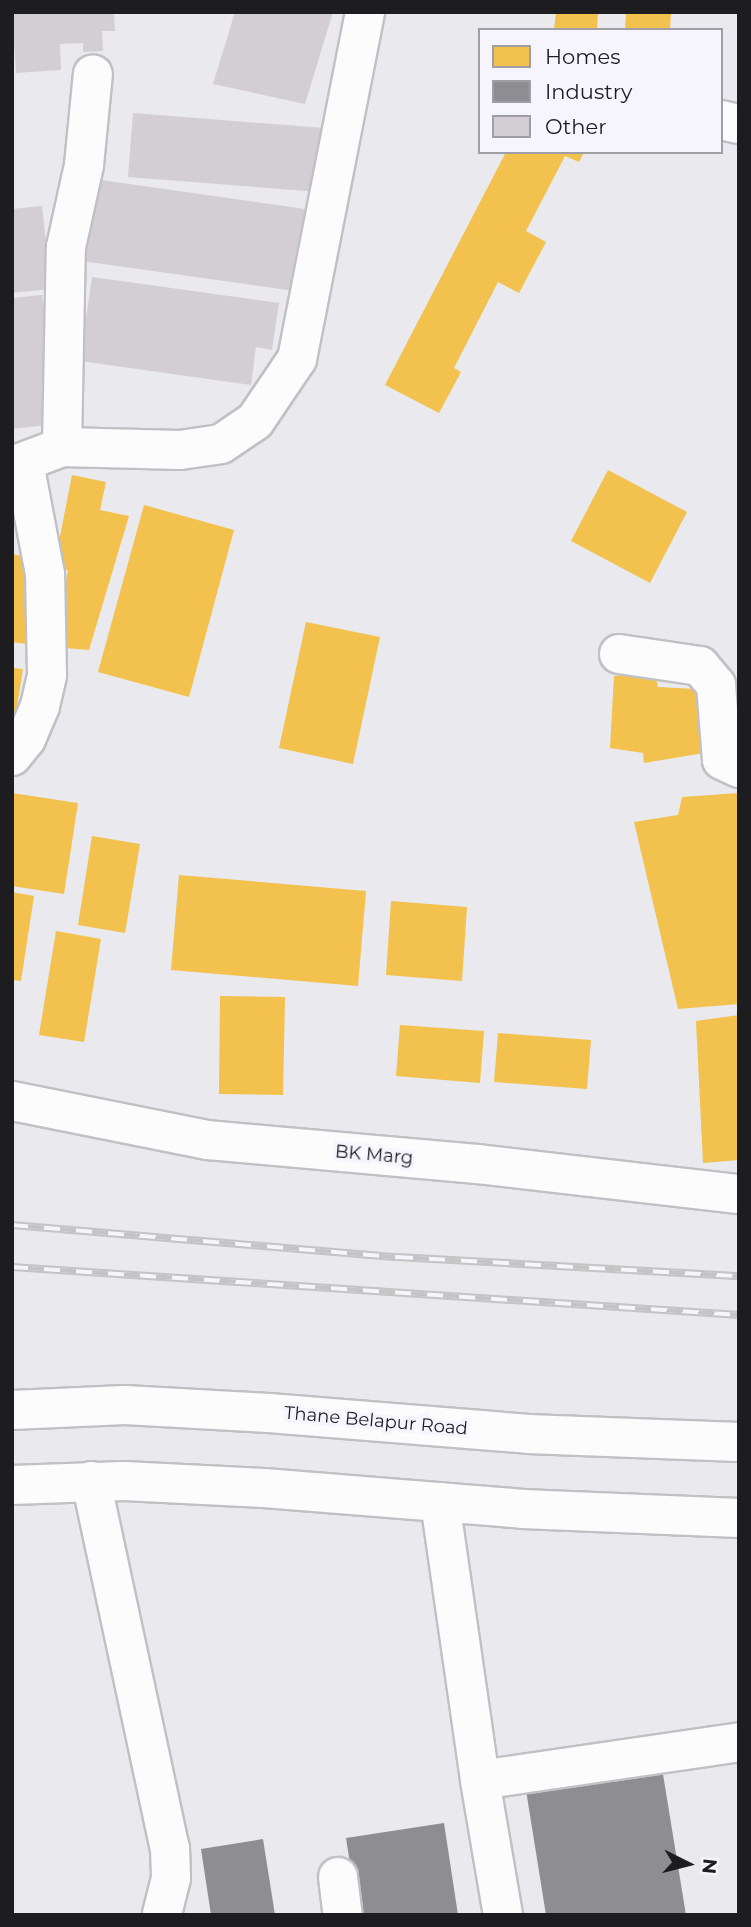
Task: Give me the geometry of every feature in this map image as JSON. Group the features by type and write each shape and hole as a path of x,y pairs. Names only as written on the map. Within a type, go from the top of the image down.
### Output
{"street":[{"path":"12,757 26,739 40,706 47,675 45,574 18,464 62,447 180,450 221,444 256,421 297,359 365,12"},
{"path":"62,447 66,247 84,164 93,74"},
{"path":"619,654 699,666 716,685 722,760 739,768"},
{"name":"BK Marg","path":"12,1101 208,1140 478,1164 739,1194"},
{"name":"Thane Belapur Road","path":"12,1410 125,1405 269,1413 528,1434 739,1442"},
{"path":"91,1481 170,1848 171,1878 162,1915"},
{"path":"12,1485 91,1481 264,1488 440,1502 739,1518"},
{"path":"440,1502 480,1780 503,1915"},
{"path":"480,1780 739,1742"},
{"path":"338,1877 343,1915"}],"building: Homes":[{"path":"556,12 598,12 597,28 554,28"},
{"path":"626,12 671,13 670,28 625,28"},
{"path":"505,154 583,154 579,162 565,156 526,231 546,242 519,293 498,282 454,368 461,372 439,413 385,385"},
{"path":"608,470 687,512 650,583 571,541"},
{"path":"72,475 106,482 100,510 129,516 89,650 54,647 68,570 54,567"},
{"path":"144,505 234,530 189,697 98,672"},
{"path":"12,554 31,557 25,594 41,596 33,645 12,642"},
{"path":"306,622 380,637 353,764 279,748"},
{"path":"12,668 23,669 14,724 12,724"},
{"path":"655,674 658,687 696,689 711,704 710,752 644,763 643,753 610,748 614,676"},
{"path":"12,793 78,803 64,894 12,886"},
{"path":"739,793 739,1004 678,1009 634,822 678,815 682,797"},
{"path":"92,836 140,844 125,933 78,925"},
{"path":"179,875 366,891 358,986 171,970"},
{"path":"12,892 34,896 21,981 12,980"},
{"path":"391,901 467,907 462,981 386,975"},
{"path":"56,931 101,939 84,1042 39,1035"},
{"path":"220,996 285,997 283,1095 219,1094"},
{"path":"739,1015 739,1160 703,1163 696,1021"},
{"path":"400,1025 484,1031 480,1083 396,1076"},
{"path":"498,1033 591,1040 587,1089 494,1082"}],"building: Industry":[{"path":"661,1762 686,1915 546,1915 525,1784"},
{"path":"444,1823 458,1915 358,1915 346,1838"},
{"path":"263,1839 275,1915 211,1915 201,1849"}],"building: Other":[{"path":"12,12 114,12 115,31 102,31 103,51 83,52 83,43 60,44 61,70 16,73"},
{"path":"235,12 333,12 305,104 213,84"},
{"path":"133,113 324,128 319,192 128,177"},
{"path":"94,179 305,209 294,291 82,261"},
{"path":"42,206 51,289 12,293 12,209"},
{"path":"92,277 279,303 272,350 256,347 251,385 80,361"},
{"path":"42,295 56,424 12,429 12,298"}],"railway":[{"path":"12,1225 397,1257 739,1276"},
{"path":"12,1267 739,1315"}]}
